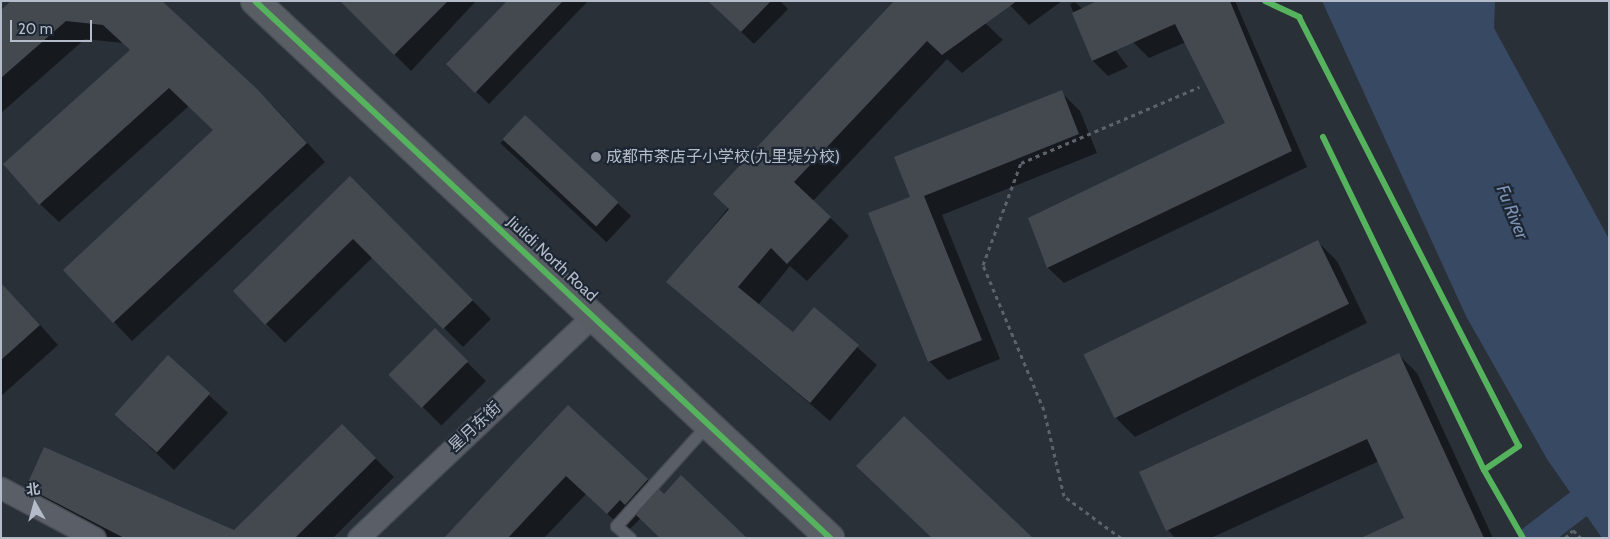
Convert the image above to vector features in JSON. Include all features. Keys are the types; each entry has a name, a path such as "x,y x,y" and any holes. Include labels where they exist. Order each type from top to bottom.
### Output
{"street":[{"name":"Jiulidi North Road","path":"254,1 830,538"},
{"name":"星月东街","path":"358,538 593,316"},
{"path":"1,488 96,538"}],"lane":[{"path":"630,538 616,526 708,424"}],"path":[{"path":"1265,1 1299,17 1519,446 1484,470"},
{"path":"1120,538 1064,496 1044,410 983,265 1021,163 1199,86"},
{"path":"1480,462 1488,478"},
{"path":"1565,538 1574,530 1581,538"}],"water":[{"name":"Fu River","path":"1322,1 1495,1 1494,28 1609,239 1609,538 1602,538 1547,459 1466,316"}],"building":[{"path":"11,1 162,1 257,89 307,143 113,323 63,270 213,130 169,88 39,205 3,164 130,50 103,25 66,21 1,78 1,10"},
{"path":"340,1 448,1 394,55"},
{"path":"507,1 563,1 475,93 446,64"},
{"path":"708,1 771,1 741,32"},
{"path":"894,1 1017,1 942,55 927,41 794,182 831,217 787,264 771,248 738,287 793,332 814,307 859,345 810,403 666,282 729,209 713,194"},
{"path":"1097,1 1230,1 1292,151 1047,268 1028,218 1225,123 1175,24 1092,61 1072,13"},
{"path":"1062,90 1079,134 924,196 982,340 928,362 868,213 910,197 894,157"},
{"path":"525,115 619,202 596,226 502,139"},
{"path":"350,176 473,300 443,329 353,239 265,325 233,291"},
{"path":"1318,240 1349,304 1115,418 1083,354"},
{"path":"1,283 40,325 1,360"},
{"path":"435,328 468,361 422,408 388,375"},
{"path":"1399,353 1484,538 1361,538 1404,518 1367,439 1166,531 1139,472"},
{"path":"168,355 210,393 157,453 114,414"},
{"path":"568,405 648,479 625,505 620,500 607,514 566,476 508,538 444,538"},
{"path":"904,416 1033,538 932,538 856,466"},
{"path":"342,424 376,458 295,538 124,538 26,487 44,447 234,530"},
{"path":"681,475 747,538 660,538 636,515 659,489 664,494"}],"waterway":[{"path":"1533,538 1609,480"}],"cycle path":[{"path":"255,1 830,538"},
{"path":"1265,1 1299,17 1519,446 1484,470"},
{"path":"1323,137 1484,470 1523,538"}],"place":[{"name":"成都市茶店子小学校(九里堤分校)","path":"596,157"}]}
